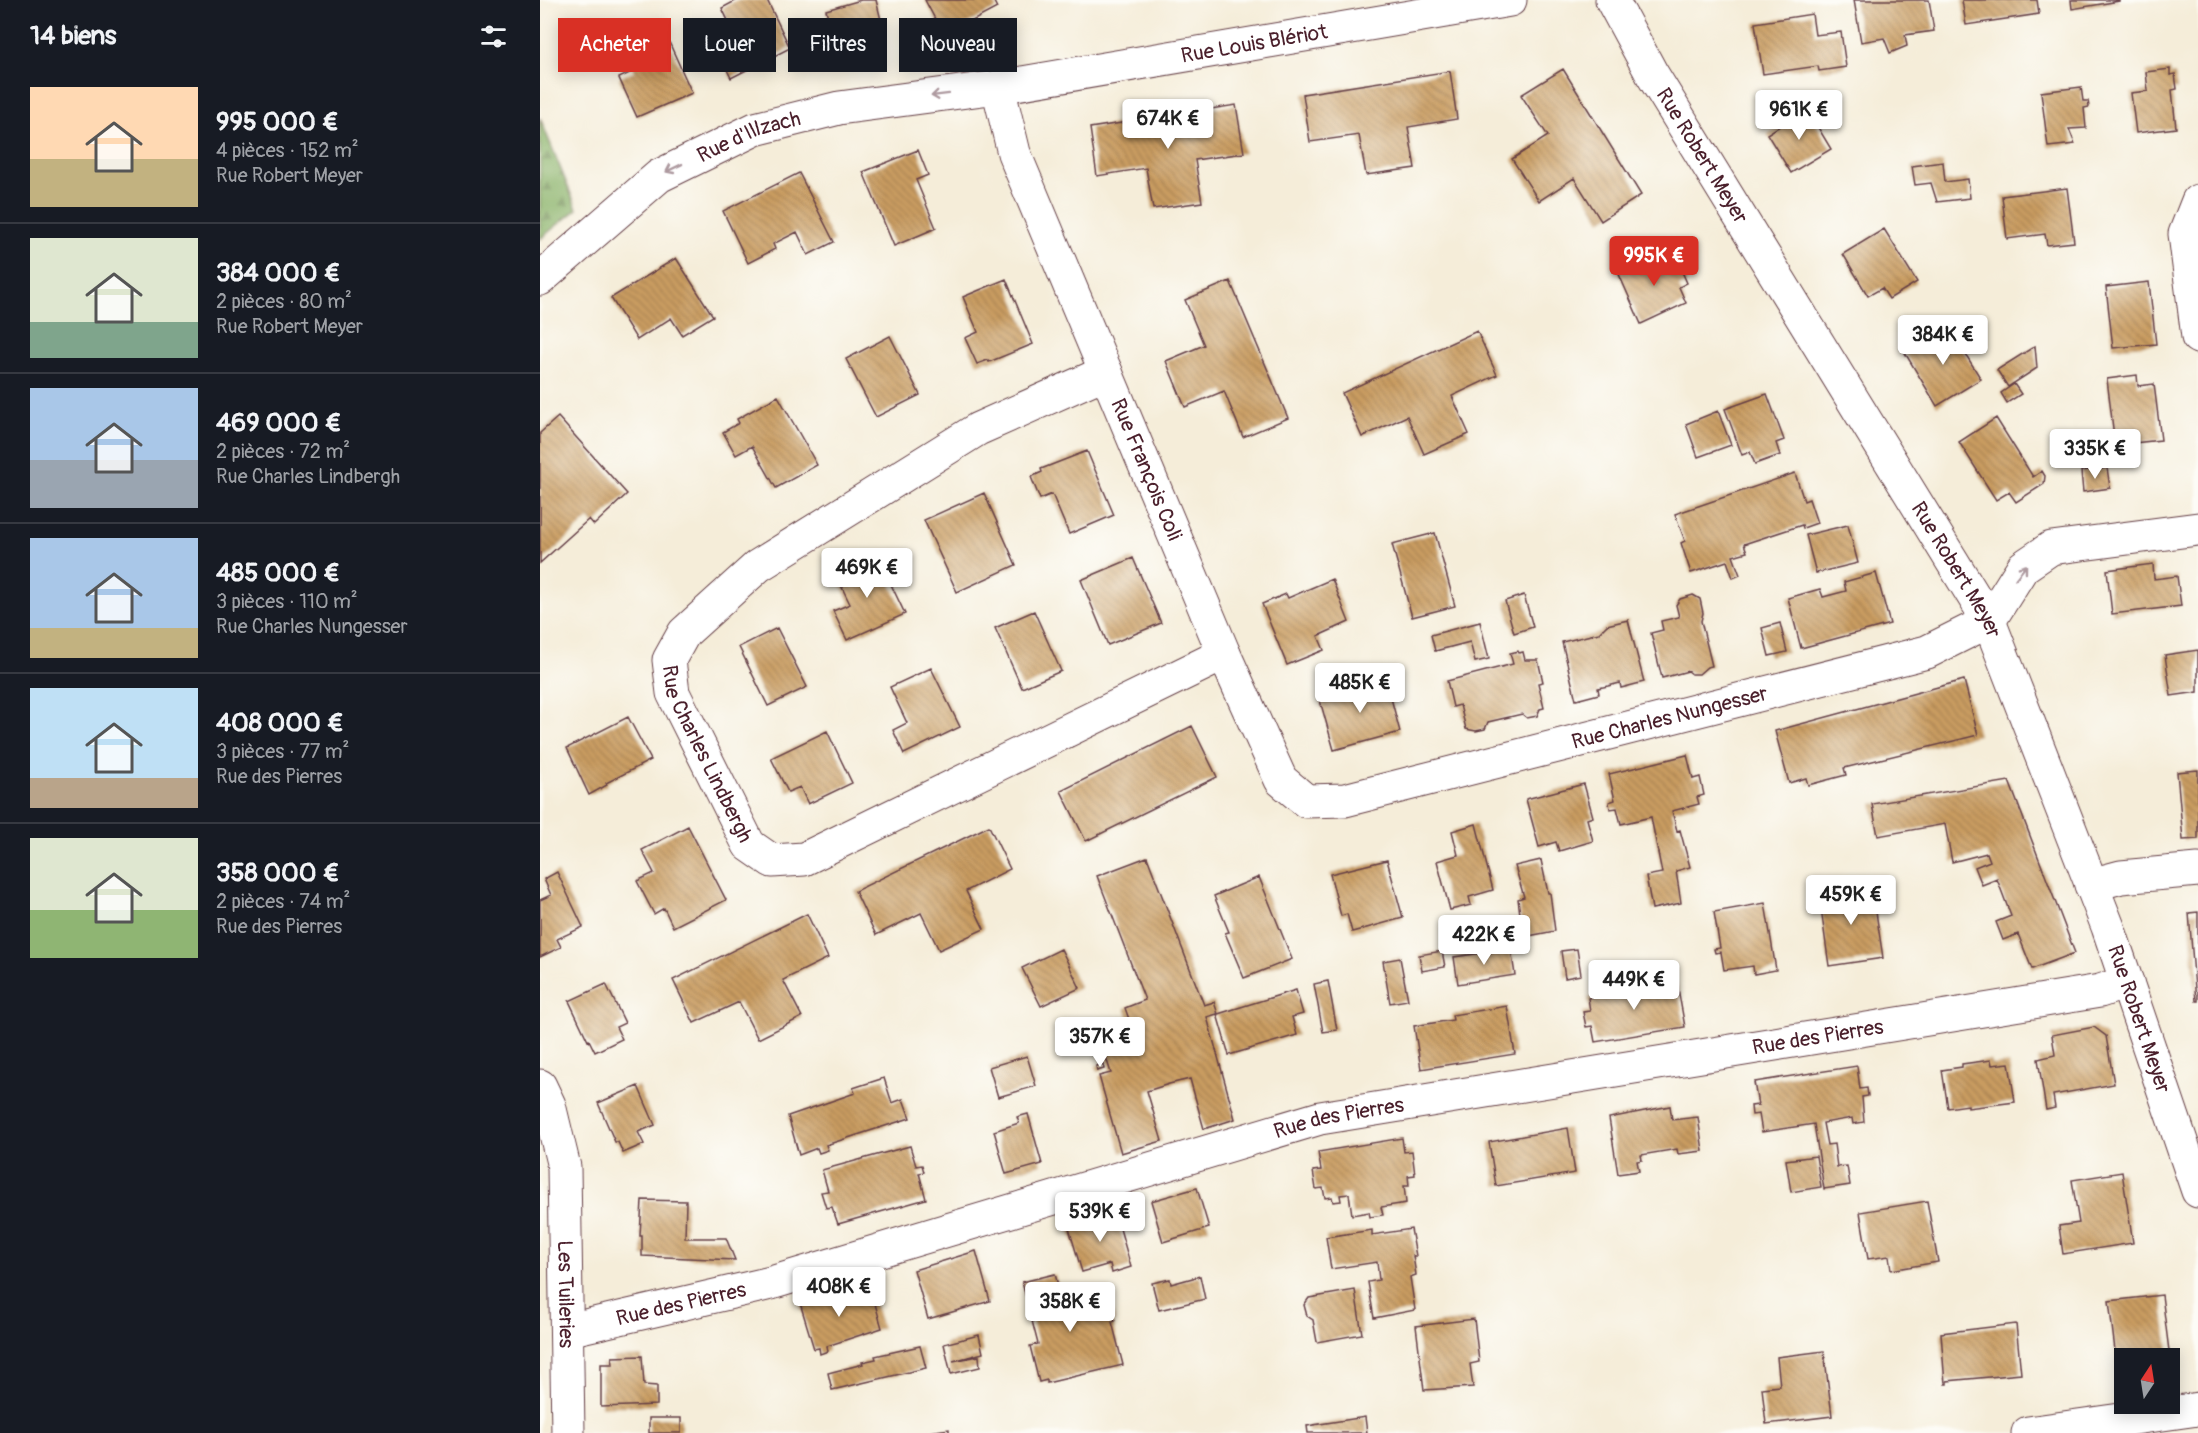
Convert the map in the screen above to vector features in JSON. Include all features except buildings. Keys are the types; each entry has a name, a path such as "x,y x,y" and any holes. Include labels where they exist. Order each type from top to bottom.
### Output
{"street":[{"name":"Rue Louis Blériot","path":"998,87 1510,0"},
{"name":"Rue Robert Meyer","path":"1612,0 1652,74 1989,621 2189,1138 2198,1191"},
{"name":"Rue d'Illzach","path":"540,279 659,176 755,129 839,108 998,87"},
{"name":"Rue François Coli","path":"998,87 1014,153 1224,654 1281,780 1306,801 1345,800"},
{"path":"2198,201 2184,234 2198,337"},
{"name":"Rue Charles Lindbergh","path":"1106,372 978,429 758,566 684,633 669,660 673,693 749,845 772,861 804,860 1224,654"},
{"path":"1989,621 2024,567 2051,548 2198,530"},
{"name":"Rue Charles Nungesser","path":"1345,800 1927,652 1989,621"},
{"path":"2091,885 2121,877 2198,870"},
{"name":"Rue des Pierres","path":"568,1330 771,1282 1320,1118 2100,991 2127,982"},
{"name":"Les Tuileries","path":"540,1086 549,1105 564,1167 568,1433"},
{"path":"2028,1433 2198,1409"}],"green space":[{"path":"540,118 577,209 540,239"}]}
